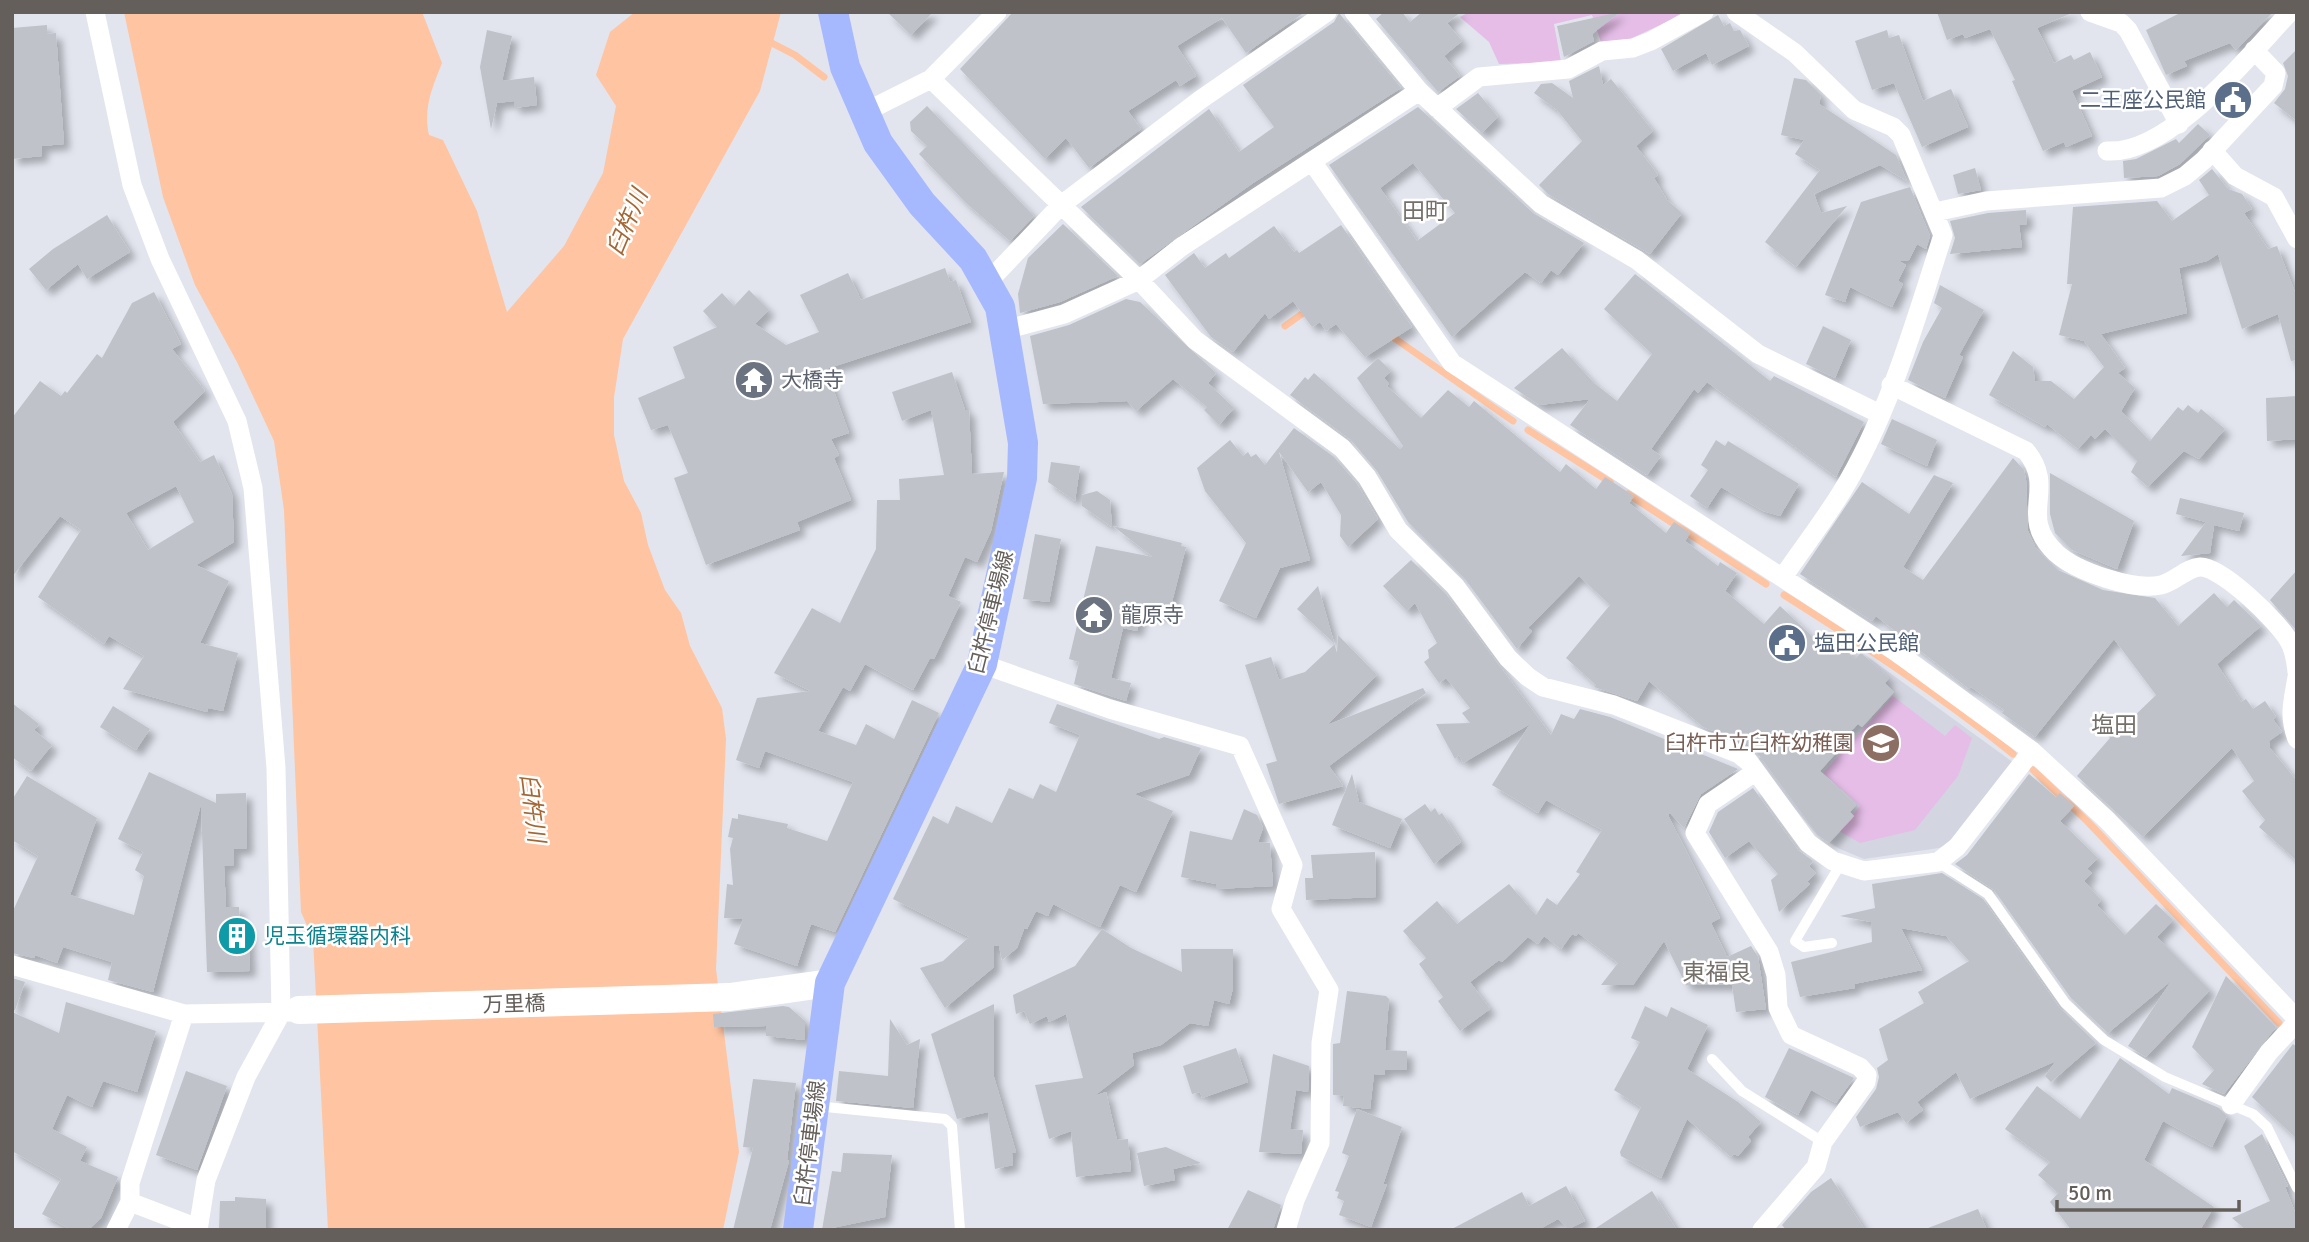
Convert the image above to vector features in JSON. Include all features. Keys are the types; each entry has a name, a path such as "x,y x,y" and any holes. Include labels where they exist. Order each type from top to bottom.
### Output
{"main road":[{"name":"臼杵停車場線","path":"798,1230 830,983 982,664 1022,478 1023,443 1000,307 973,259 922,204 893,167 863,113 845,67 833,12"}],"street":[{"path":"95,12 132,185 160,259 237,421 253,488 276,768 290,1012 246,1077 206,1180 198,1229 130,1202"},
{"path":"863,113 931,79 997,12"},
{"path":"987,283 1061,205 1200,100 1327,12"},
{"path":"1354,12 1419,91 1541,204 1637,260 1758,354 1880,414"},
{"path":"1437,108 1479,78 1568,69 1602,51 1633,48 1651,41 1704,12"},
{"path":"1736,12 1795,53 1854,110 1893,127 1901,135 1943,235 1880,414 1842,492 1783,577"},
{"path":"2090,12 2121,23 2128,30 2179,124"},
{"path":"2107,151 2134,149 2156,140 2179,124 2290,12"},
{"path":"1935,212 1986,201 2161,188 2185,176 2276,80 2276,74 2254,50"},
{"path":"931,79 1139,280 1195,340 1342,448 1367,477 1398,530 1455,586 1508,657 1528,677 1543,687 1565,695 1614,705 1664,722 1739,754 1808,843 1837,863 1864,870 1938,862 1957,847 2032,751"},
{"path":"1004,330 1064,314 1139,280 1181,247 1313,163 1419,91"},
{"path":"2212,150 2235,176 2274,197 2297,239"},
{"path":"1313,163 1452,363 1917,666 2032,751 2107,820 2297,1021 2269,1052 2231,1104"},
{"path":"1891,385 2026,451 2036,464 2041,482 2035,518 2041,535 2058,554 2104,577 2140,586 2163,585 2198,567 2212,569 2228,579 2280,628 2291,643 2297,674 2290,703 2290,720 2297,739"},
{"path":"982,664 1110,709 1240,746 1293,865 1281,909 1329,990 1321,1044 1320,1143 1294,1200 1286,1230"},
{"path":"1755,772 1708,804 1695,832 1769,952 1776,969 1778,1008 1791,1035 1860,1067 1867,1075 1853,1102 1823,1142 1816,1167 1762,1230"},
{"path":"12,965 184,1014 290,1012"},
{"name":"万里橋","path":"290,1012 730,997 830,983"},
{"path":"116,1230 130,1202 130,1183 184,1014"}],"lane":[{"path":"1938,862 1988,894 2065,1003 2104,1040 2165,1077 2253,1114 2267,1127 2297,1188"},
{"path":"1832,943 1804,947 1796,941 1837,863"},
{"path":"1712,1059 1742,1091 1823,1142"},
{"path":"816,1106 945,1119 952,1126 960,1230"}],"shaded area":[{"path":"1469,12 1688,12 1630,39 1601,42 1592,15 1554,24 1561,62 1499,64 1489,42 1460,17"},
{"name":"臼杵市立臼杵幼稚園","path":"1857,649 2014,763 1952,842 1939,848 1864,859 1840,849 1817,835 1756,762"},
{"path":"1893,696 1945,736 1955,725 1972,738 1958,776 1915,830 1860,843 1839,831 1860,806 1823,773"}],"water":[{"name":"臼杵川","path":"124,12 422,12 442,63 428,107 429,135 443,140 477,211 507,312 564,246 603,173 616,106 596,75 610,32 635,12 781,12 760,91 623,339 614,397 614,435 624,481 641,513 648,545 665,590 681,613 690,646 722,708 726,739 716,969 739,1152 723,1230 328,1230 313,939 301,912 284,510 274,441 237,362 195,285 163,197"}],"building":[{"path":"887,12 933,12 911,35"},
{"path":"1013,12 1305,12 1246,53 1222,18 1177,46 1196,76 1180,86 1176,80 1128,111 1141,129 1089,168 1066,138 1045,159 960,69"},
{"path":"1384,12 1402,12 1410,22 1422,12 1461,12 1447,23 1462,41 1444,56 1460,76 1438,92 1376,19"},
{"path":"1620,12 1592,34 1594,41 1564,57 1557,26"},
{"path":"1937,12 2074,12 2037,28 2054,63 2071,55 2074,60 2090,52 2102,77 2072,91 2092,136 2066,147 2064,142 2043,151 2012,81 2015,80 1990,29 1965,38 1963,34 1947,40"},
{"path":"2182,12 2273,12 2236,50 2230,43 2184,61 2187,66 2166,75 2146,30"},
{"path":"1339,13 1401,88 1253,183 1140,264 1081,207 1209,109 1239,152 1274,127 1243,85 1334,22"},
{"path":"1718,15 1724,26 1730,23 1734,31 1740,30 1749,46 1712,65 1706,53 1673,71 1661,49"},
{"path":"47,25 47,34 56,33 64,144 42,146 42,156 12,159 12,28"},
{"path":"487,30 512,36 502,81 534,77 537,105 514,108 514,101 497,103 491,129 480,67"},
{"path":"1887,30 1889,38 1899,35 1923,101 1951,89 1968,127 1922,147 1894,83 1872,90 1855,41"},
{"path":"2297,49 2297,121 2274,103 2285,89 2288,76 2283,63"},
{"path":"1599,66 1603,85 1611,79 1653,131 1636,146 1658,175 1654,178 1667,200 1682,213 1650,254 1548,194 1539,185 1582,141 1557,110 1534,93 1541,84 1552,83 1573,98 1569,81"},
{"path":"1794,78 1806,80 1821,95 1819,104 1896,155 1907,181 1880,165 1814,194 1821,213 1847,206 1796,267 1765,242 1820,170 1795,154 1804,140 1781,135"},
{"path":"1478,93 1498,117 1482,133 1456,109"},
{"path":"927,106 1034,216 1010,241 966,203 919,154 927,146 911,131 910,122"},
{"path":"1418,107 1533,213 1584,243 1558,275 1551,270 1541,283 1525,272 1452,337 1329,165","holes":["1413,163 1455,213 1417,241 1380,188"]},
{"path":"2198,124 2210,135 2180,164 2158,176 2124,178 2123,161 2136,159 2176,139 2179,143"},
{"path":"1975,168 1981,190 1958,194 1953,175"},
{"path":"2212,169 2228,189 2242,194 2252,209 2244,213 2268,249 2277,246 2297,297 2297,360 2291,361 2278,314 2242,329 2218,254 2207,261 2179,268 2187,313 2101,334 2125,368 2118,373 2135,388 2121,411 2150,441 2178,407 2183,411 2188,405 2198,413 2201,409 2225,429 2199,459 2184,451 2148,487 2131,472 2137,461 2105,429 2095,439 2091,435 2078,449 2047,424 2045,427 1989,395 2013,351 2033,367 2035,381 2051,381 2074,399 2104,367 2084,341 2059,335 2072,284 2067,284 2073,207 2157,201 2172,221 2209,195 2199,180"},
{"path":"1910,187 1930,236 1926,249 1917,244 1909,260 1899,261 1906,265 1898,281 1903,284 1892,307 1850,287 1845,302 1825,295 1861,202"},
{"path":"2026,210 2027,224 2019,225 2022,247 1950,254 1955,238 1950,221 1988,213"},
{"path":"107,215 130,252 87,279 78,264 46,290 29,269 53,249"},
{"path":"1063,224 1118,276 1060,302 1020,313 1018,294 1028,258"},
{"path":"1341,225 1412,327 1365,357 1336,324 1326,331 1320,322 1312,327 1293,301 1269,319 1265,313 1233,352 1211,337 1165,275 1194,253 1205,268 1226,253 1229,258 1274,226 1294,252 1297,250 1299,253"},
{"path":"945,268 950,282 956,280 971,322 826,369 849,433 831,439 839,455 834,458 851,500 797,522 800,530 706,565 674,478 688,473 668,425 651,430 638,398 685,378 673,347 717,327 703,311 722,293 734,306 749,290 769,310 755,324 786,345 819,332 800,295 848,273 861,300"},
{"path":"1635,274 1770,381 1774,376 1864,422 1836,477 1707,382 1698,393 1694,389 1651,449 1661,456 1647,475 1570,425 1590,399 1539,405 1514,388 1562,348 1594,383 1617,401 1652,354 1604,309"},
{"path":"1940,285 1984,310 1959,355 1963,357 1945,398 1908,380 1923,342 1942,308 1934,303"},
{"path":"154,292 181,344 172,349 205,391 173,422 200,462 214,455 232,494 234,542 196,565 229,581 200,643 238,653 223,711 208,708 207,712 123,689 144,656 109,636 104,644 38,597 81,530 60,516 12,577 12,418 40,381 61,396 65,391 67,393 97,354 102,358 132,303","holes":["176,486 194,522 148,550 126,513"]},
{"path":"1126,299 1140,302 1216,373 1208,383 1234,408 1219,425 1204,410 1207,407 1173,379 1136,411 1127,401 1043,404 1030,336 1069,325"},
{"path":"1823,326 1851,340 1835,378 1806,364"},
{"path":"1378,358 1391,371 1384,378 1389,384 1387,386 1421,418 1448,390 1469,407 1474,401 1560,472 1566,464 1596,489 1605,477 1634,496 1629,503 1666,533 1674,522 1690,533 1685,541 1718,566 1720,562 1737,573 1725,591 1764,624 1780,606 1828,651 1836,642 1855,659 1861,653 1889,678 1885,683 1894,692 1862,727 1858,724 1833,750 1836,753 1820,771 1856,805 1850,812 1854,816 1829,843 1817,834 1759,755 1747,744 1703,727 1649,681 1637,701 1594,687 1596,685 1566,658 1610,605 1579,576 1528,628 1532,631 1517,649 1465,579 1408,522 1377,471 1351,440 1290,395 1305,377 1308,380 1314,373 1400,449 1403,446 1357,378"},
{"path":"952,372 965,410 969,410 972,474 1004,472 991,531 977,562 965,557 948,596 961,602 934,659 930,658 913,690 865,664 850,691 843,687 818,731 856,745 866,724 894,739 912,700 939,713 835,932 811,924 797,966 734,944 743,919 724,918 727,884 733,885 730,849 733,838 728,837 732,818 738,819 738,814 788,824 787,828 827,841 853,782 765,751 759,768 736,760 757,698 810,691 774,673 812,608 840,623 876,549 877,500 900,500 899,479 944,475 931,410 902,421 892,392"},
{"path":"2297,396 2297,439 2267,441 2266,398"},
{"path":"1892,419 1937,440 1927,466 1881,444"},
{"path":"1294,428 1334,457 1357,484 1378,519 1348,547 1340,536 1341,515 1321,482 1308,492 1279,452 1310,560 1280,568 1256,618 1219,601 1246,543 1205,491 1197,468 1230,440 1243,456 1248,452 1251,457 1256,454 1265,465"},
{"path":"1716,440 1725,446 1728,441 1799,484 1780,516 1763,511 1721,487 1707,508 1690,496 1708,470 1701,465"},
{"path":"2013,458 2024,470 2028,531 2035,547 2058,570 2103,590 2155,598 2178,626 2214,593 2227,607 2234,600 2261,626 2217,664 2241,702 2246,699 2253,709 2265,701 2276,717 2273,719 2282,732 2269,741 2270,748 2297,781 2297,861 2259,827 2265,820 2242,791 2254,781 2232,748 2143,837 2077,776 2110,738 2108,736 2123,721 2126,724 2156,695 2114,639 2035,737 2002,713 2004,710 1971,687 1969,689 1876,616 1872,621 1800,574 1862,482 1909,514 1934,475 1953,483 1903,567 1923,580"},
{"path":"1051,462 1080,466 1075,501 1048,482"},
{"path":"2050,473 2134,521 2117,569 2072,550 2055,533 2050,514"},
{"path":"1097,491 1110,500 1112,527 1082,506 1082,495"},
{"path":"2180,498 2244,513 2239,531 2214,525 2210,553 2181,556 2206,522 2176,514"},
{"name":"龍原寺","path":"1113,526 1182,543 1181,546 1186,547 1169,614 1164,612 1163,616 1142,611 1137,631 1123,628 1111,678 1131,683 1126,701 1074,684 1079,662 1069,659 1096,546 1153,557"},
{"path":"1035,534 1061,539 1049,602 1023,599"},
{"path":"1411,560 1446,594 1551,735 1561,714 1574,719 1580,709 1610,717 1738,769 1701,794 1684,828 1670,813 1668,815 1720,918 1711,923 1727,957 1751,946 1758,957 1766,1009 1736,1012 1732,985 1686,985 1664,941 1633,985 1601,985 1618,963 1578,933 1576,936 1572,934 1561,949 1544,936 1538,944 1528,937 1502,962 1499,960 1470,982 1490,1009 1460,1031 1438,1001 1443,997 1419,964 1426,958 1403,931 1437,901 1457,924 1509,884 1536,915 1547,898 1557,905 1580,874 1576,872 1602,830 1546,800 1538,813 1492,785 1530,724 1463,763 1459,755 1455,759 1436,724 1470,723 1462,713 1470,708 1446,678 1439,683 1424,662 1429,658 1428,650 1437,643 1415,603 1407,611 1383,586"},
{"path":"2297,570 2297,631 2270,600"},
{"path":"1318,586 1334,643 1297,609"},
{"path":"1338,635 1377,675 1327,725 1423,688 1426,693 1329,766 1343,786 1279,804 1266,764 1277,761 1245,665 1271,657 1279,680 1305,672 1335,644 1337,653"},
{"path":"12,703 39,724 34,730 52,745 31,771 12,757"},
{"path":"1057,704 1159,739 1164,737 1201,748 1189,775 1134,794 1173,811 1136,892 1120,885 1100,927 1053,904 1048,916 1036,911 1027,929 1024,929 1017,948 1002,960 999,946 994,946 994,967 945,1008 920,968 943,961 969,937 893,899 933,816 948,824 956,806 992,823 1009,788 1033,799 1040,784 1056,792 1080,735 1049,723"},
{"path":"113,706 150,729 136,750 100,727"},
{"path":"149,772 216,803 216,794 246,793 247,849 234,849 234,865 224,866 226,907 239,907 240,927 248,927 250,971 207,972 201,804 153,992 108,980 112,962 63,947 57,963 35,955 34,958 12,953 12,913 38,856 12,840 12,800 27,776 97,818 70,895 134,915 144,876 135,870 143,852 118,839"},
{"path":"1352,774 1359,802 1402,819 1390,848 1332,825"},
{"path":"2029,774 2056,797 2060,793 2074,806 2060,821 2098,858 2087,869 2092,873 2084,881 2101,900 2097,905 2125,935 2156,904 2173,920 2157,937 2210,990 2146,1057 2128,1046 2172,980 2108,1033 2071,998 1994,890 1955,864 1967,855"},
{"path":"1753,788 1798,850 1813,861 1809,866 1816,873 1807,882 1810,884 1779,912 1771,880 1778,874 1749,841 1725,858 1709,832 1718,812"},
{"path":"1425,804 1431,812 1435,808 1439,815 1442,813 1461,842 1434,864 1404,819"},
{"path":"1244,809 1257,815 1263,828 1258,842 1270,843 1273,886 1216,889 1216,884 1181,877 1190,831 1232,840"},
{"path":"1375,852 1376,897 1306,900 1305,878 1313,878 1311,855"},
{"path":"1942,873 1983,899 2059,1007 2096,1043 2051,1082 2045,1076 2056,1061 1970,1099 1956,1072 1917,1102 1923,1110 1906,1123 1898,1112 1860,1127 1856,1117 1876,1089 1879,1077 1877,1068 1888,1060 1879,1029 1924,1003 1918,992 1969,961 1946,936 1901,928 1922,970 1854,984 1855,988 1800,997 1791,962 1872,942 1871,922 1840,916 1875,908 1872,884"},
{"path":"1102,929 1131,948 1182,972 1181,949 1233,949 1233,988 1229,1004 1214,1000 1208,1026 1190,1023 1161,1045 1132,1053 1134,1065 1094,1096 1106,1092 1117,1140 1128,1139 1131,1171 1076,1177 1071,1131 1049,1139 1035,1085 1083,1078 1066,1014 1049,1022 1047,1016 1030,1024 1024,1011 1016,1014 1013,995 1075,966"},
{"path":"2226,976 2276,1027 2224,1094 2202,1084 2214,1070 2192,1047"},
{"path":"12,978 25,982 15,1010 12,1010"},
{"path":"1347,991 1386,996 1389,999 1385,1050 1407,1051 1407,1070 1385,1070 1385,1075 1374,1074 1370,1109 1343,1106 1344,1096 1333,1095 1333,1044 1340,1043"},
{"path":"66,1002 156,1031 137,1092 103,1081 92,1107 67,1095 52,1129 87,1147 80,1161 118,1177 101,1218 88,1230 72,1230 42,1214 61,1179 12,1151 12,1012 59,1033"},
{"path":"994,1004 994,1077 1016,1152 1012,1153 1013,1165 995,1169 988,1112 957,1119 931,1034"},
{"path":"1645,1006 1667,1017 1671,1007 1708,1025 1687,1069 1738,1102 1761,1122 1748,1137 1751,1141 1738,1156 1734,1154 1731,1157 1687,1119 1661,1178 1621,1156 1620,1152 1641,1107 1614,1090 1640,1042 1631,1038"},
{"path":"789,1007 805,1021 805,1040 766,1036 766,1026 714,1027 713,1014"},
{"path":"890,1019 907,1045 920,1039 913,1108 836,1101 839,1071 888,1076"},
{"path":"2293,1044 2297,1047 2297,1139 2252,1097"},
{"path":"1236,1048 1248,1082 1202,1098 1200,1092 1192,1094 1183,1066"},
{"path":"1789,1048 1854,1078 1836,1103 1811,1090 1798,1115 1765,1097"},
{"path":"1273,1054 1309,1066 1308,1092 1296,1090 1290,1129 1303,1130 1301,1154 1259,1152"},
{"path":"2120,1058 2169,1094 2172,1088 2219,1108 2227,1116 2212,1147 2163,1121 2144,1160 2214,1207 2200,1230 2071,1230 2050,1202 2058,1193 2038,1175 2050,1162 2005,1129 2037,1086 2080,1119"},
{"path":"186,1071 227,1086 197,1170 156,1155"},
{"path":"753,1079 796,1083 789,1161 770,1230 733,1230 753,1148 743,1147"},
{"path":"1357,1109 1402,1127 1383,1185 1387,1184 1371,1227 1339,1215 1344,1201 1337,1198 1339,1192 1335,1191 1349,1156 1342,1153"},
{"path":"2262,1134 2288,1186 2285,1187 2297,1217 2297,1230 2246,1230 2232,1218 2270,1201 2244,1146"},
{"path":"1166,1147 1201,1163 1173,1169 1175,1180 1144,1186 1137,1153"},
{"path":"843,1153 892,1155 885,1217 822,1230 832,1171 841,1172"},
{"path":"1831,1178 1865,1230 1786,1230 1782,1225 1811,1192"},
{"path":"1566,1186 1585,1221 1568,1229 1558,1219 1538,1230 1450,1230 1522,1192 1529,1206"},
{"path":"1248,1190 1281,1205 1273,1230 1227,1230"},
{"path":"1652,1191 1677,1230 1593,1230"},
{"path":"235,1197 266,1199 266,1230 219,1230 220,1201 235,1201"},
{"path":"1978,1209 1987,1230 1928,1230 1928,1228"}],"waterway":[{"path":"766,40 795,55 824,77"},
{"path":"1285,326 1310,308"},
{"path":"1387,333 1513,421"},
{"path":"1528,430 1610,482"},
{"path":"1628,494 1766,584"},
{"path":"1784,595 1901,671 2013,754"},
{"path":"2033,770 2088,822 2279,1023"}],"place":[{"name":"二王座公民館","path":"2233,100"},
{"name":"大橋寺","path":"754,380"},
{"name":"龍原寺","path":"1094,615"},
{"name":"塩田公民館","path":"1787,643"},
{"name":"臼杵市立臼杵幼稚園","path":"1881,743"},
{"name":"児玉循環器内科","path":"237,936"}],"district":[{"name":"田町","path":"1425,211"},
{"name":"塩田","path":"2114,725"},
{"name":"東福良","path":"1717,972"}]}
